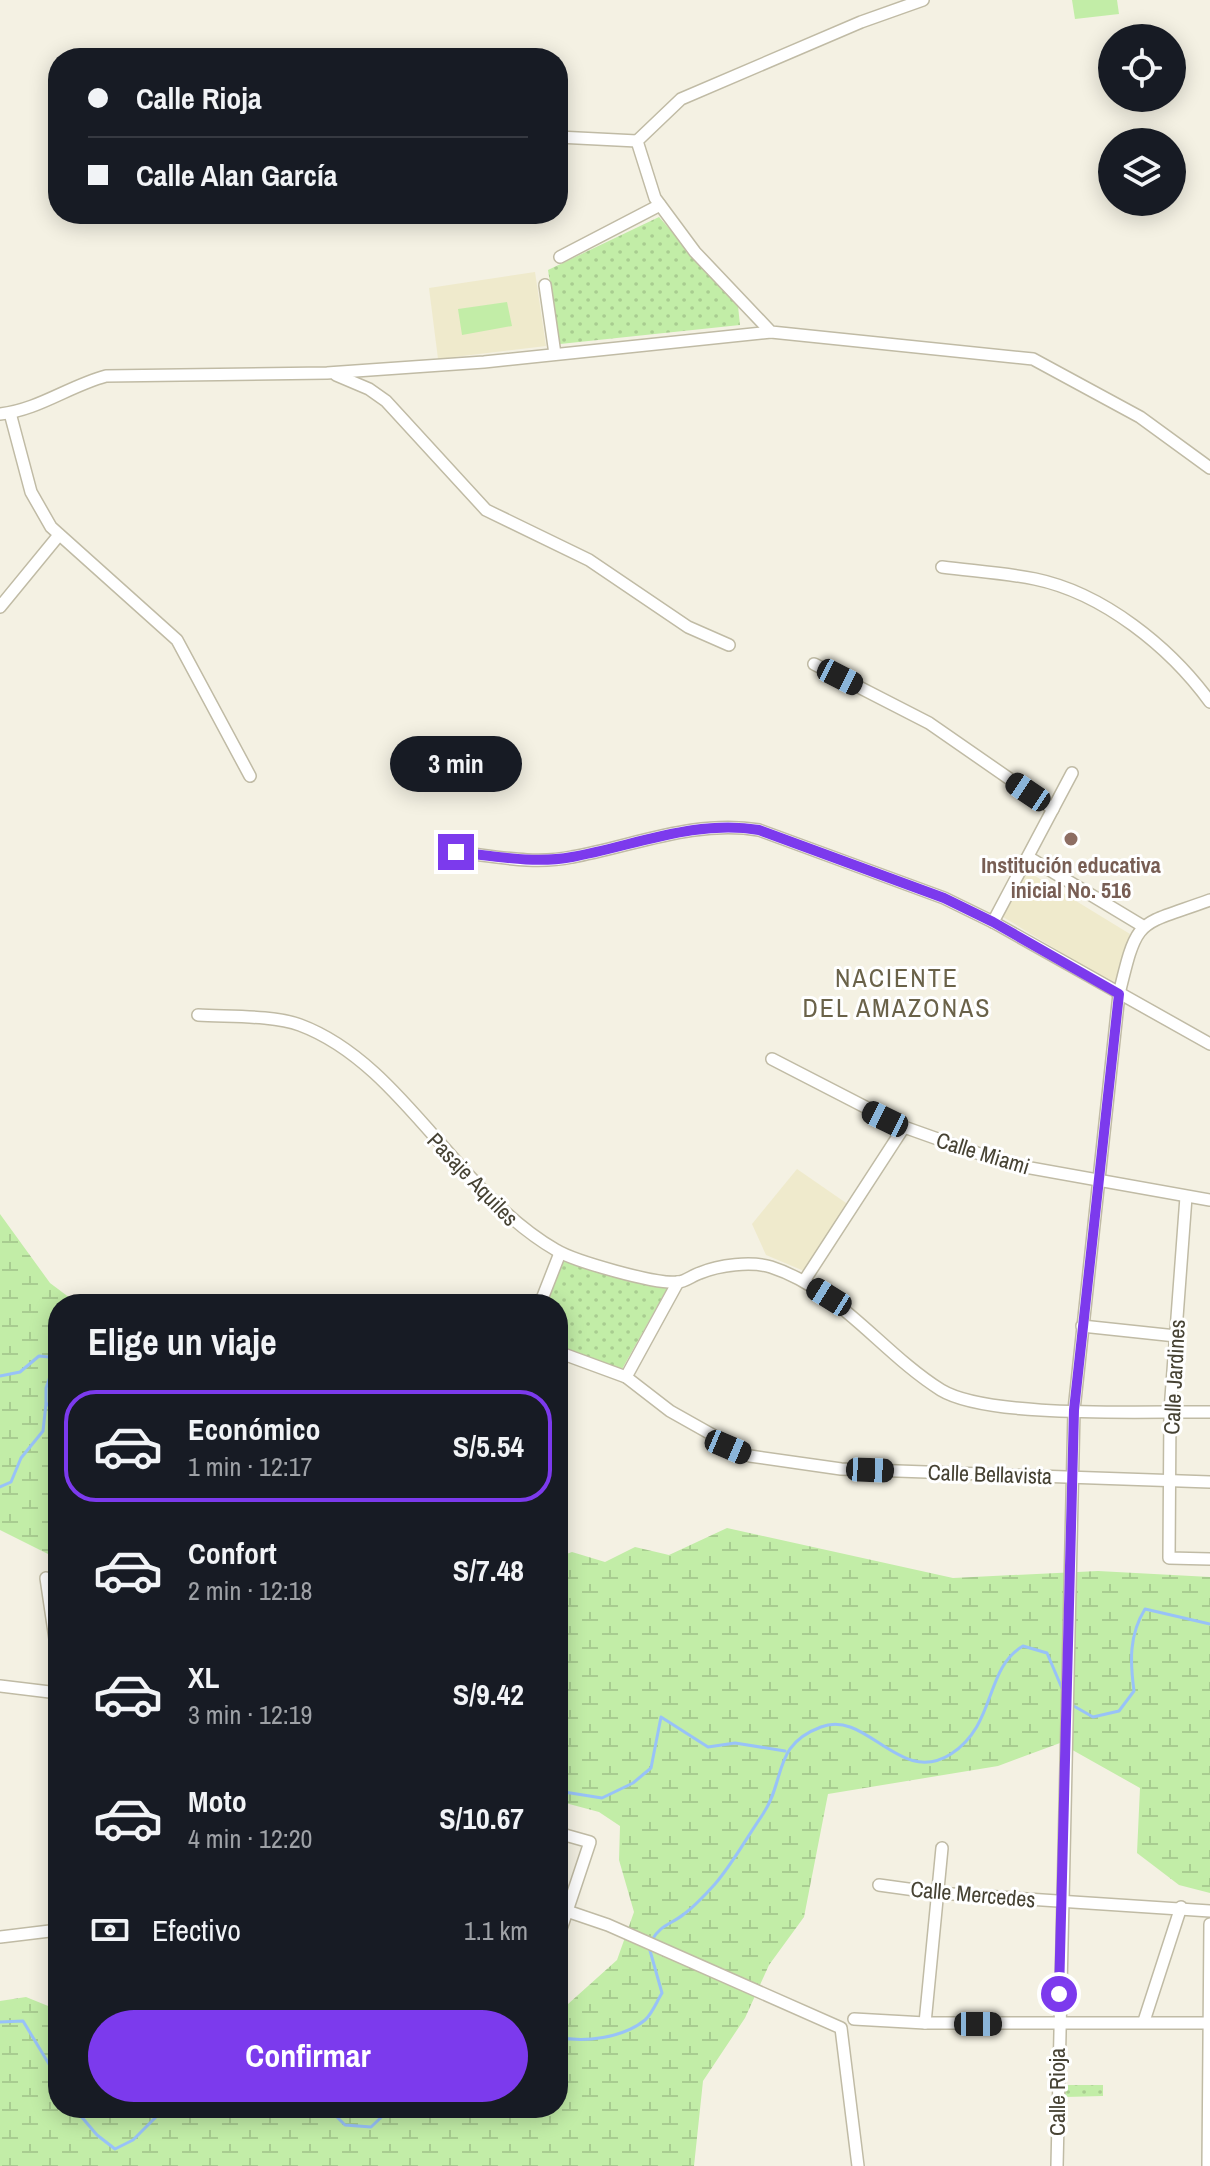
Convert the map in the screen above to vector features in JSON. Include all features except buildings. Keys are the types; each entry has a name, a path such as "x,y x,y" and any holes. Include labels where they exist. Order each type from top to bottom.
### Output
{"street":[{"path":"568,138 637,141 681,99 861,22 923,0"},
{"path":"637,141 644,171 660,205 695,252 771,332"},
{"path":"560,257 660,205"},
{"path":"545,285 555,354"},
{"path":"250,776 177,640 59,535 31,492 5,414 106,376 327,373 771,332 1033,359 1140,417 1210,468"},
{"path":"327,373 359,384 386,401 486,510 589,560 688,627 729,645"},
{"path":"0,607 59,535"},
{"path":"942,567 1037,579 1085,598 1140,632 1183,669 1210,702"},
{"path":"814,664 929,723 1053,809"},
{"path":"993,922 1072,773"},
{"path":"456,852 534,861 570,858 663,836 737,827 771,834 929,893 993,922 1210,1044"},
{"path":"1028,857 1141,925 1210,900"},
{"name":"Calle Rioja","path":"1057,2166 1074,1410 1119,994 1132,940 1141,925"},
{"name":"Pasaje Aquiles","path":"198,1015 296,1024 338,1042 373,1071 483,1194 520,1229 560,1253 615,1270 678,1282 703,1271 751,1265 769,1267 804,1281 829,1297 889,1351 953,1396 994,1406 1210,1412"},
{"name":"Calle Miami","path":"772,1059 904,1127 1008,1164 1210,1200"},
{"path":"804,1281 904,1127"},
{"name":"Calle Jardines","path":"1186,1197 1170,1411 1169,1558 1210,1559"},
{"path":"544,1294 560,1253"},
{"path":"626,1377 678,1282"},
{"path":"1082,1326 1176,1336"},
{"name":"Calle Bellavista","path":"568,1356 626,1377 670,1411 750,1456 841,1469 1210,1482"},
{"path":"46,1578 48,1592"},
{"path":"0,1686 48,1692"},
{"path":"568,1836 590,1842 568,1897"},
{"path":"925,2023 942,1848"},
{"name":"Calle Mercedes","path":"879,1885 937,1893 1210,1911"},
{"path":"1144,2021 1181,1907"},
{"path":"568,1911 608,1925 841,2028 858,2166"},
{"path":"1208,2166 1210,1924"},
{"path":"0,1937 48,1931"},
{"path":"854,2019 925,2023 1208,2023"}],"shaded area":[{"path":"535,272 546,346 438,359 429,288"},
{"path":"1027,871 1130,934 1115,985 1003,917"},
{"path":"797,1169 849,1205 804,1271 766,1255 752,1224"}],"green space":[{"path":"1072,0 1117,0 1119,14 1075,19"},
{"path":"659,217 738,306 740,325 560,344 548,270"},
{"path":"507,302 512,326 462,335 458,309"},
{"path":"0,1214 50,1283 65,1294 48,1294 48,1554 0,1530"},
{"path":"562,1259 668,1287 621,1371 568,1352 568,1294 549,1294"},
{"path":"727,1528 953,1578 1098,1571 1210,1577 1210,1893 1179,1885 1137,1853 1140,1788 1060,1743 998,1766 828,1794 804,1917 769,1965 745,2018 703,2081 694,2166 0,2166 0,2001 26,1997 48,2006 48,2118 568,2118 568,2004 617,1960 634,1912 619,1860 620,1826 599,1812 568,1804 568,1553 605,1562 635,1547 669,1555"},
{"path":"1065,2085 1103,2085 1103,2096 1065,2097"}],"waterway":[{"path":"0,1376 20,1372 39,1356 48,1357"},
{"path":"48,1382 48,1405"},
{"path":"0,1487 11,1482 21,1458 43,1431 46,1404"},
{"path":"1072,1705 1093,1717 1119,1711 1134,1691 1132,1648 1145,1609 1210,1624"},
{"path":"652,1940 662,1928 696,1904 722,1876 770,1801 787,1753 805,1735 821,1727 838,1724 869,1736 899,1755 915,1761 932,1762 951,1754 966,1742 984,1713 1002,1668 1023,1646 1047,1653 1064,1693"},
{"path":"568,1793 602,1798 633,1783 651,1768 661,1717 708,1747 735,1743 785,1751"},
{"path":"568,2038 603,2038 626,2031 645,2020 662,1993 649,1947"},
{"path":"0,2022 23,2021 48,2062"},
{"path":"83,2118 115,2149 133,2140 155,2118"},
{"path":"338,2118 345,2125 371,2127 380,2118"}],"place":[{"name":"Institución educativa inicial No. 516","path":"1071,839"}],"district":[{"name":"NACIENTE DEL AMAZONAS","path":"897,993"}],"route":[{"path":"456,852 534,861 570,858 705,829 737,827 759,830 944,898 993,922 1119,994 1074,1410 1059,1994"}]}
